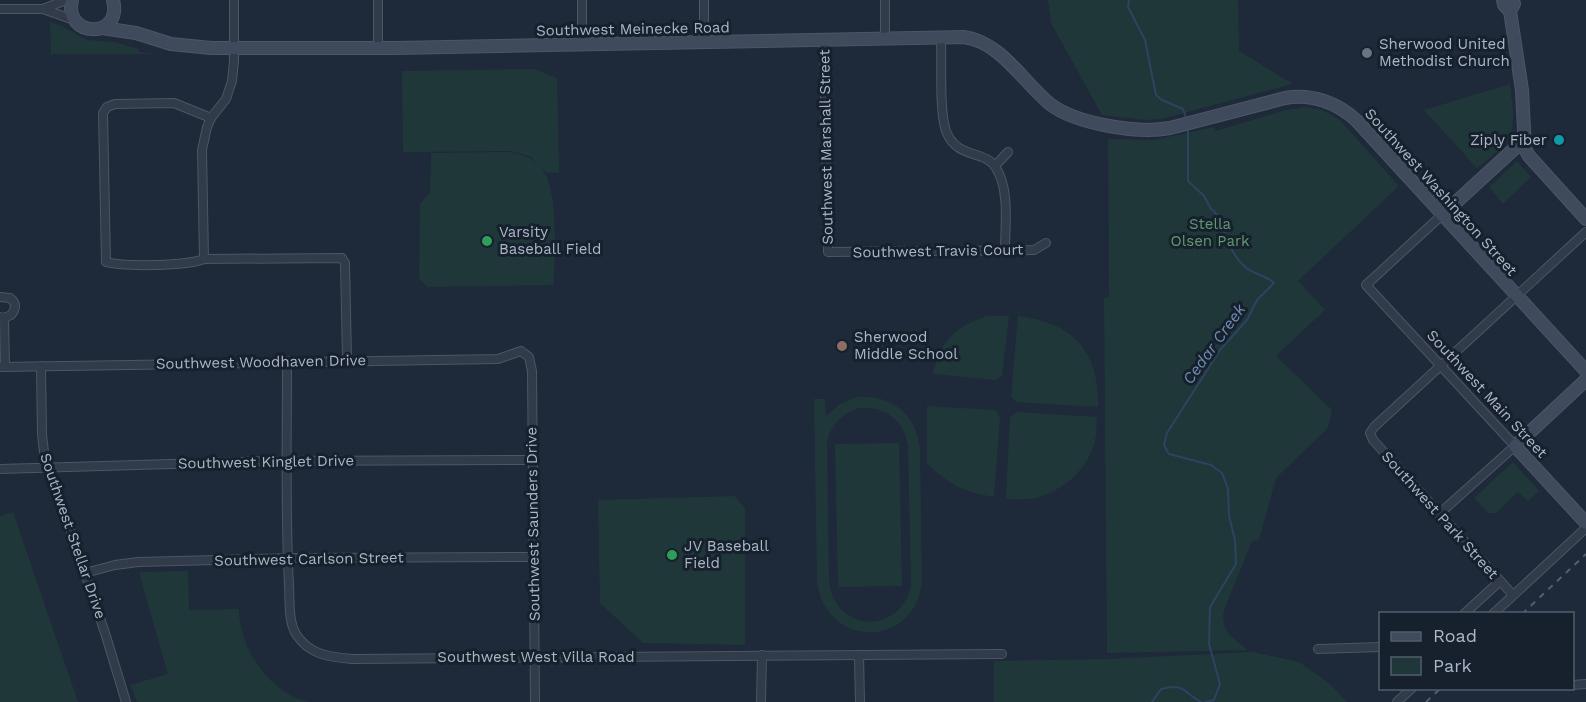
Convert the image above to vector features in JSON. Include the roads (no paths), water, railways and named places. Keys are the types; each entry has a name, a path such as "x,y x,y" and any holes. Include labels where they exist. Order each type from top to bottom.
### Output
{"main road":[{"path":"72,0 70,9 75,20"},
{"path":"102,28 112,19 114,3"},
{"path":"114,3 123,19 132,26 136,33"},
{"path":"1508,4 1522,90 1524,143 1528,156 1586,219"},
{"name":"Southwest Meinecke Road","path":"75,20 87,29 102,28 136,33 186,46 234,48 378,48 964,38 985,44 997,53 1055,107 1072,116 1103,124"},
{"name":"Southwest Washington Street","path":"1103,124 1151,130 1170,128 1291,97 1315,98 1343,109 1358,121 1586,371"},
{"path":"1442,215 1514,149 1524,143"},
{"path":"1515,446 1586,380"},
{"name":"Southwest Main Street","path":"1515,446 1586,523"}],"street":[{"path":"43,9 66,0"},
{"path":"204,259 202,150 211,118 226,99 230,89 234,69 234,0"},
{"path":"378,0 378,48"},
{"path":"582,0 582,45"},
{"path":"704,0 704,43"},
{"path":"885,0 885,40"},
{"path":"0,9 43,9 75,20"},
{"path":"941,39 943,115 946,130 953,144 964,152 983,158 995,166 1003,186 1005,250"},
{"name":"Southwest Marshall Street","path":"824,41 828,252"},
{"path":"211,118 169,102 115,104 107,107 103,113 104,257 106,262 120,265 190,264 204,259 338,258 345,260 347,360"},
{"path":"995,166 1008,152"},
{"name":"Southwest Main Street","path":"1442,215 1366,285 1515,446"},
{"path":"1441,366 1586,232"},
{"name":"Southwest Travis Court","path":"828,252 1034,250 1046,243"},
{"path":"0,297 10,298 15,304 14,312 2,317 2,367"},
{"name":"Southwest Woodhaven Drive","path":"2,367 498,359 520,351"},
{"name":"Southwest Saunders Drive","path":"520,351 529,357 532,371 535,702"},
{"name":"Southwest West Villa Road","path":"287,362 288,559 291,618 295,632 313,651 331,657 352,658 1002,654"},
{"name":"Southwest Stellar Drive","path":"41,366 44,452 126,702"},
{"name":"Southwest Park Street","path":"1441,366 1374,427 1370,433 1372,440 1513,595"},
{"path":"1438,514 1515,446"},
{"name":"Southwest Kinglet Drive","path":"0,469 287,461 532,460"},
{"path":"1495,612 1586,528"},
{"name":"Southwest Carlson Street","path":"85,573 138,562 534,557"},
{"path":"1466,612 1500,581"},
{"path":"1318,650 1379,647"},
{"path":"761,702 762,655"},
{"path":"859,655 860,702"},
{"path":"1397,702 1410,690"}],"waterway":[{"name":"Cedar Creek","path":"1129,0 1128,7 1145,40 1156,95 1183,109 1186,118"},
{"name":"Cedar Creek","path":"1188,127 1188,181 1204,196 1215,212 1231,248 1240,261 1248,269 1274,283 1257,300 1247,320 1220,350 1167,433 1164,445 1169,454 1211,465 1222,473 1228,489 1229,516 1235,540 1236,564 1210,607 1209,644 1220,684 1214,700 1206,702"},
{"name":"Cedar Creek","path":"1152,702 1161,689 1169,687 1180,688 1201,702"}],"railway":[{"path":"1524,612 1586,554"},
{"path":"1426,702 1439,690"}],"place":[{"name":"Sherwood United Methodist Church","path":"1367,53"},
{"name":"Ziply Fiber","path":"1559,140"},
{"name":"Varsity Baseball Field","path":"487,241"},
{"name":"Sherwood Middle School","path":"842,346"},
{"name":"JV Baseball Field","path":"672,555"}],"park label":[{"name":"Stella Olsen Park","path":"1210,232"}]}
